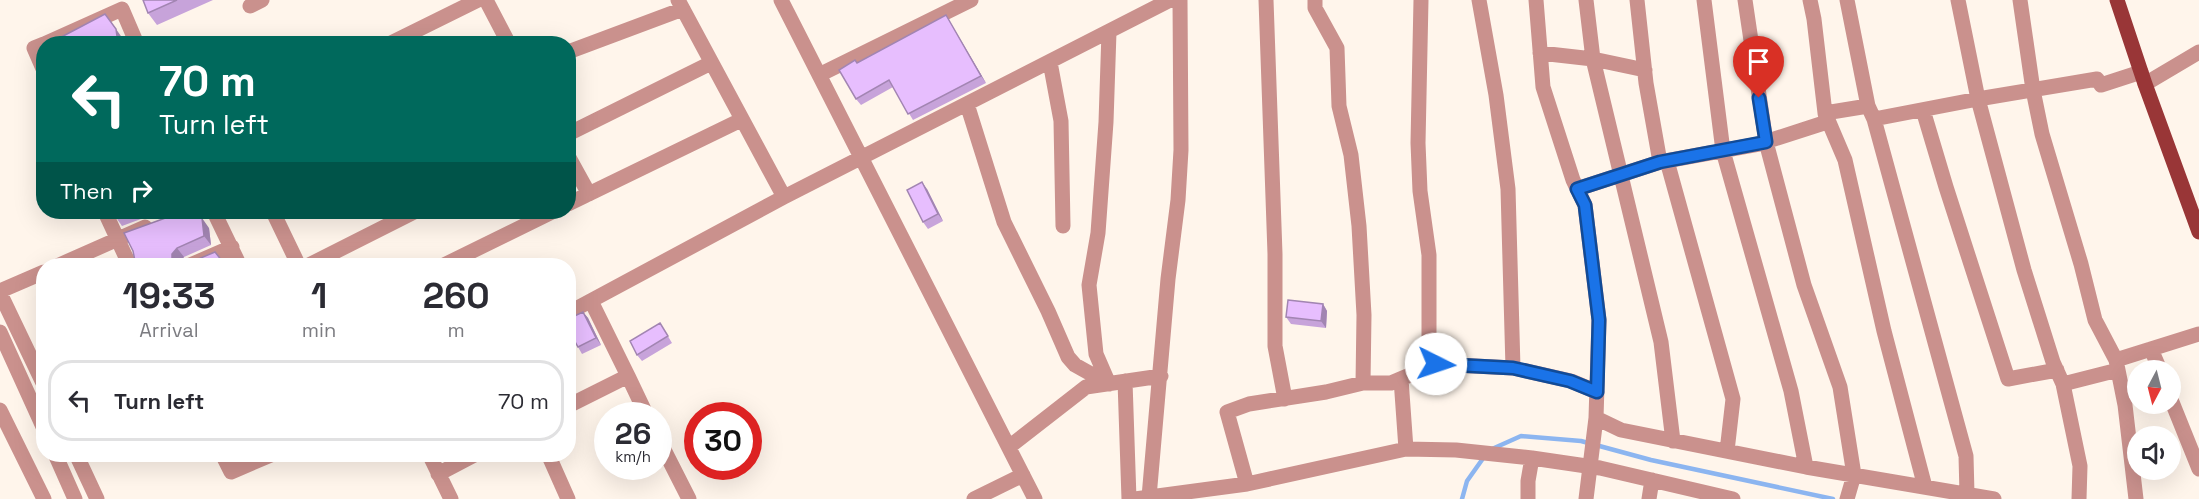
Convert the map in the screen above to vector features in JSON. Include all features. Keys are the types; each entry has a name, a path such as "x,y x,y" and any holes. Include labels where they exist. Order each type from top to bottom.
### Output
{"main road":[{"path":"2117,0 2198,227"}],"street":[{"path":"406,36 478,0"},
{"path":"486,0 505,36"},
{"path":"780,0 1035,499"},
{"path":"819,75 971,0"},
{"path":"576,309 784,197 1170,0"},
{"path":"1180,0 1181,150 1178,200 1168,279 1161,376 1142,498 1246,484 1406,449 1456,450 1532,458 1652,480 1693,494 1733,499"},
{"path":"1266,0 1275,254 1275,346 1285,399"},
{"path":"1315,0 1316,8 1337,48 1339,106 1352,155 1364,315 1363,383"},
{"path":"1421,0 1418,143 1420,191 1429,255 1429,337 1436,364"},
{"path":"1479,0 1496,95 1508,189 1513,368"},
{"path":"1536,0 1543,87 1577,189 1585,205 1599,320 1596,418 1586,499"},
{"path":"1586,0 1593,59 1661,342 1673,441"},
{"path":"1637,0 1645,70 1664,161 1733,399 1727,451"},
{"path":"1704,0 1723,151 1791,391 1806,467"},
{"path":"1745,0 1766,142 1804,285 1840,387 1854,475 1847,499"},
{"path":"1577,189 1664,161 1766,142 1827,122 1814,19 1809,0"},
{"path":"1847,0 1871,113 1966,456 1967,494"},
{"path":"1958,0 1978,99 2024,270 2060,377 2080,466 2079,499"},
{"path":"2020,0 2042,134 2081,264 2095,320 2117,365 2125,405 2136,499"},
{"path":"576,49 680,4 784,197"},
{"path":"62,36 122,9 134,36"},
{"path":"1109,32 1106,123 1098,233 1089,285 1096,354 1109,384"},
{"path":"1825,113 1923,110 2097,79 2102,85 2143,78 2199,52"},
{"path":"1540,53 1593,59 1645,70"},
{"path":"1050,62 1061,121 1063,226"},
{"path":"576,130 711,63"},
{"path":"968,104 1004,222 1068,357 1075,364 1109,384"},
{"path":"1923,110 2008,379 2060,377 2117,365 2151,349 2199,334"},
{"path":"1825,113 1845,160 1884,331 1925,488"},
{"path":"576,200 741,120"},
{"path":"576,170 589,194"},
{"path":"108,219 126,258"},
{"path":"218,219 237,258"},
{"path":"276,219 295,258"},
{"path":"323,258 400,219"},
{"path":"458,258 538,219"},
{"path":"74,258 156,223"},
{"path":"207,258 232,247"},
{"path":"36,276 0,292 36,369"},
{"path":"591,301 640,402"},
{"path":"0,332 36,411"},
{"path":"2151,349 2156,360"},
{"path":"1246,484 1227,412 1249,404 1363,383 1391,383 1436,364 1513,368 1570,381 1597,392"},
{"path":"576,402 628,376"},
{"path":"1009,447 1086,387 1161,376"},
{"path":"1401,379 1406,449"},
{"path":"1125,381 1129,499"},
{"path":"0,410 44,499"},
{"path":"2177,414 2199,470"},
{"path":"1596,418 1621,430 1673,441 1806,467 1994,499"},
{"path":"1528,499 1532,458"},
{"path":"59,462 75,499"},
{"path":"80,462 97,499"},
{"path":"226,462 231,472 254,462"},
{"path":"433,462 450,499"},
{"path":"438,474 461,462"},
{"path":"552,462 568,499"},
{"path":"672,466 689,499"},
{"path":"974,499 1023,475"},
{"path":"1649,499 1652,480"}],"building":[{"path":"143,0 177,0 148,13"},
{"path":"105,14 116,29 117,36 63,36"},
{"path":"946,15 981,76 908,114 889,80 856,99 839,70 855,60 857,63"},
{"path":"922,182 938,214 923,222 907,190"},
{"path":"163,219 202,219 204,236 177,248 172,258 134,258 124,233"},
{"path":"215,252 220,258 201,258"},
{"path":"1288,300 1323,304 1321,321 1286,317"},
{"path":"583,312 596,338 578,347 576,343 576,315"},
{"path":"660,323 668,336 637,355 630,341"}],"waterway":[{"path":"1492,449 1521,436 1581,441 1651,460 1833,499"},
{"path":"1462,499 1467,481 1484,457"}],"route":[{"path":"1436,364 1513,368 1570,381 1597,392 1599,320 1585,205 1577,189 1660,162 1766,142 1759,98"}]}
